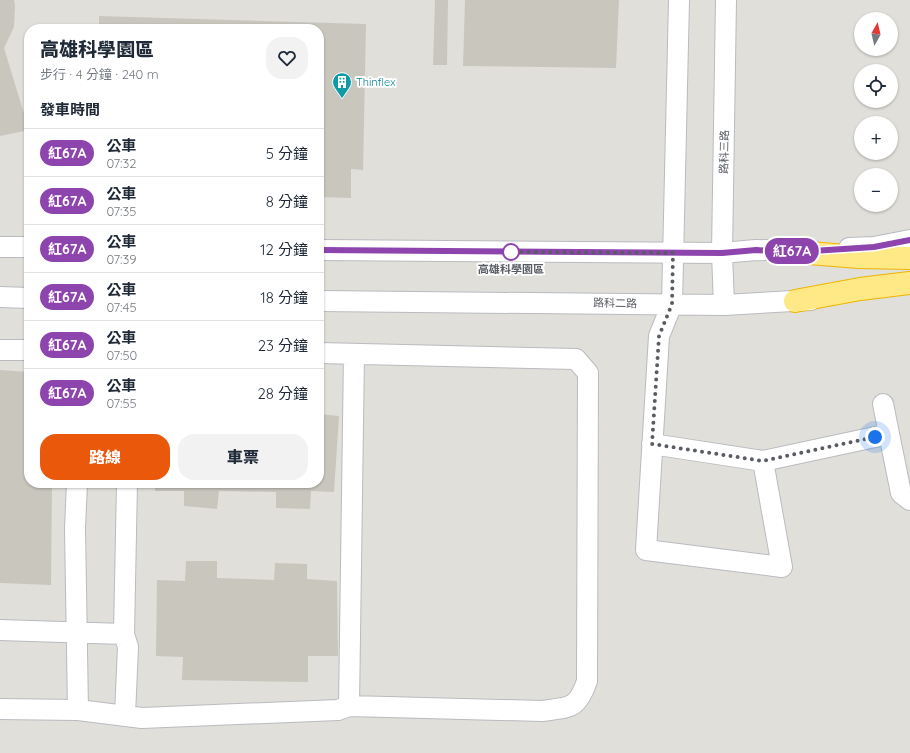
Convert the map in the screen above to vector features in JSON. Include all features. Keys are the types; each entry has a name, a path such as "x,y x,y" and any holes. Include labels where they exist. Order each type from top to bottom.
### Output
{"highway":[{"path":"797,252 859,257 910,258"},
{"path":"795,301 860,289 910,283"}],"street":[{"path":"679,0 672,304 659,336 646,550 782,567 763,461"},
{"name":"路科三路","path":"724,305 722,253 726,0"},
{"path":"324,250 722,253 756,250 797,252 874,247 910,240"},
{"path":"0,247 24,247"},
{"name":"路科二路","path":"324,300 724,305 910,294"},
{"path":"0,297 24,298"},
{"path":"0,350 24,350"},
{"path":"0,709 78,710 142,718 338,710 349,706 542,711 576,704 583,694 587,681 588,373 576,359 324,353"},
{"path":"349,706 354,354"},
{"path":"883,404 901,493 910,500"},
{"path":"652,444 763,461 889,434"},
{"path":"78,488 75,528 78,710"},
{"path":"125,715 128,647 124,634 127,488"},
{"path":"0,630 124,634"}],"shaded area":[{"path":"0,0 910,0 910,753 0,753"}],"building":[{"path":"0,0 14,0 14,27 4,48 24,114 24,131 0,136"},
{"path":"435,0 448,0 447,65 433,65"},
{"path":"465,0 619,0 616,68 463,66"},
{"name":"Thinflex","path":"99,16 366,24 363,170 351,169 351,198 324,197 324,24 99,24"},
{"path":"0,370 24,372 24,488 52,488 51,585 0,583"},
{"path":"324,414 339,416 334,492 311,491 310,509 276,508 276,492 219,491 217,509 184,506 184,491 155,491 155,488 324,488"},
{"path":"186,561 217,561 217,578 274,580 275,563 307,564 307,579 337,581 338,656 308,656 308,682 182,680 183,657 156,656 157,580 185,581"}],"bus line":[{"name":"紅67A","path":"324,250 722,253 756,250 797,252 874,247 910,240"}],"place":[{"name":"Thinflex","path":"342,99"},
{"name":"高雄科學園區","path":"511,252"}],"route":[{"path":"511,252 509,252 673,253 672,304 659,336 657,352 652,444 763,461 875,437"}]}
